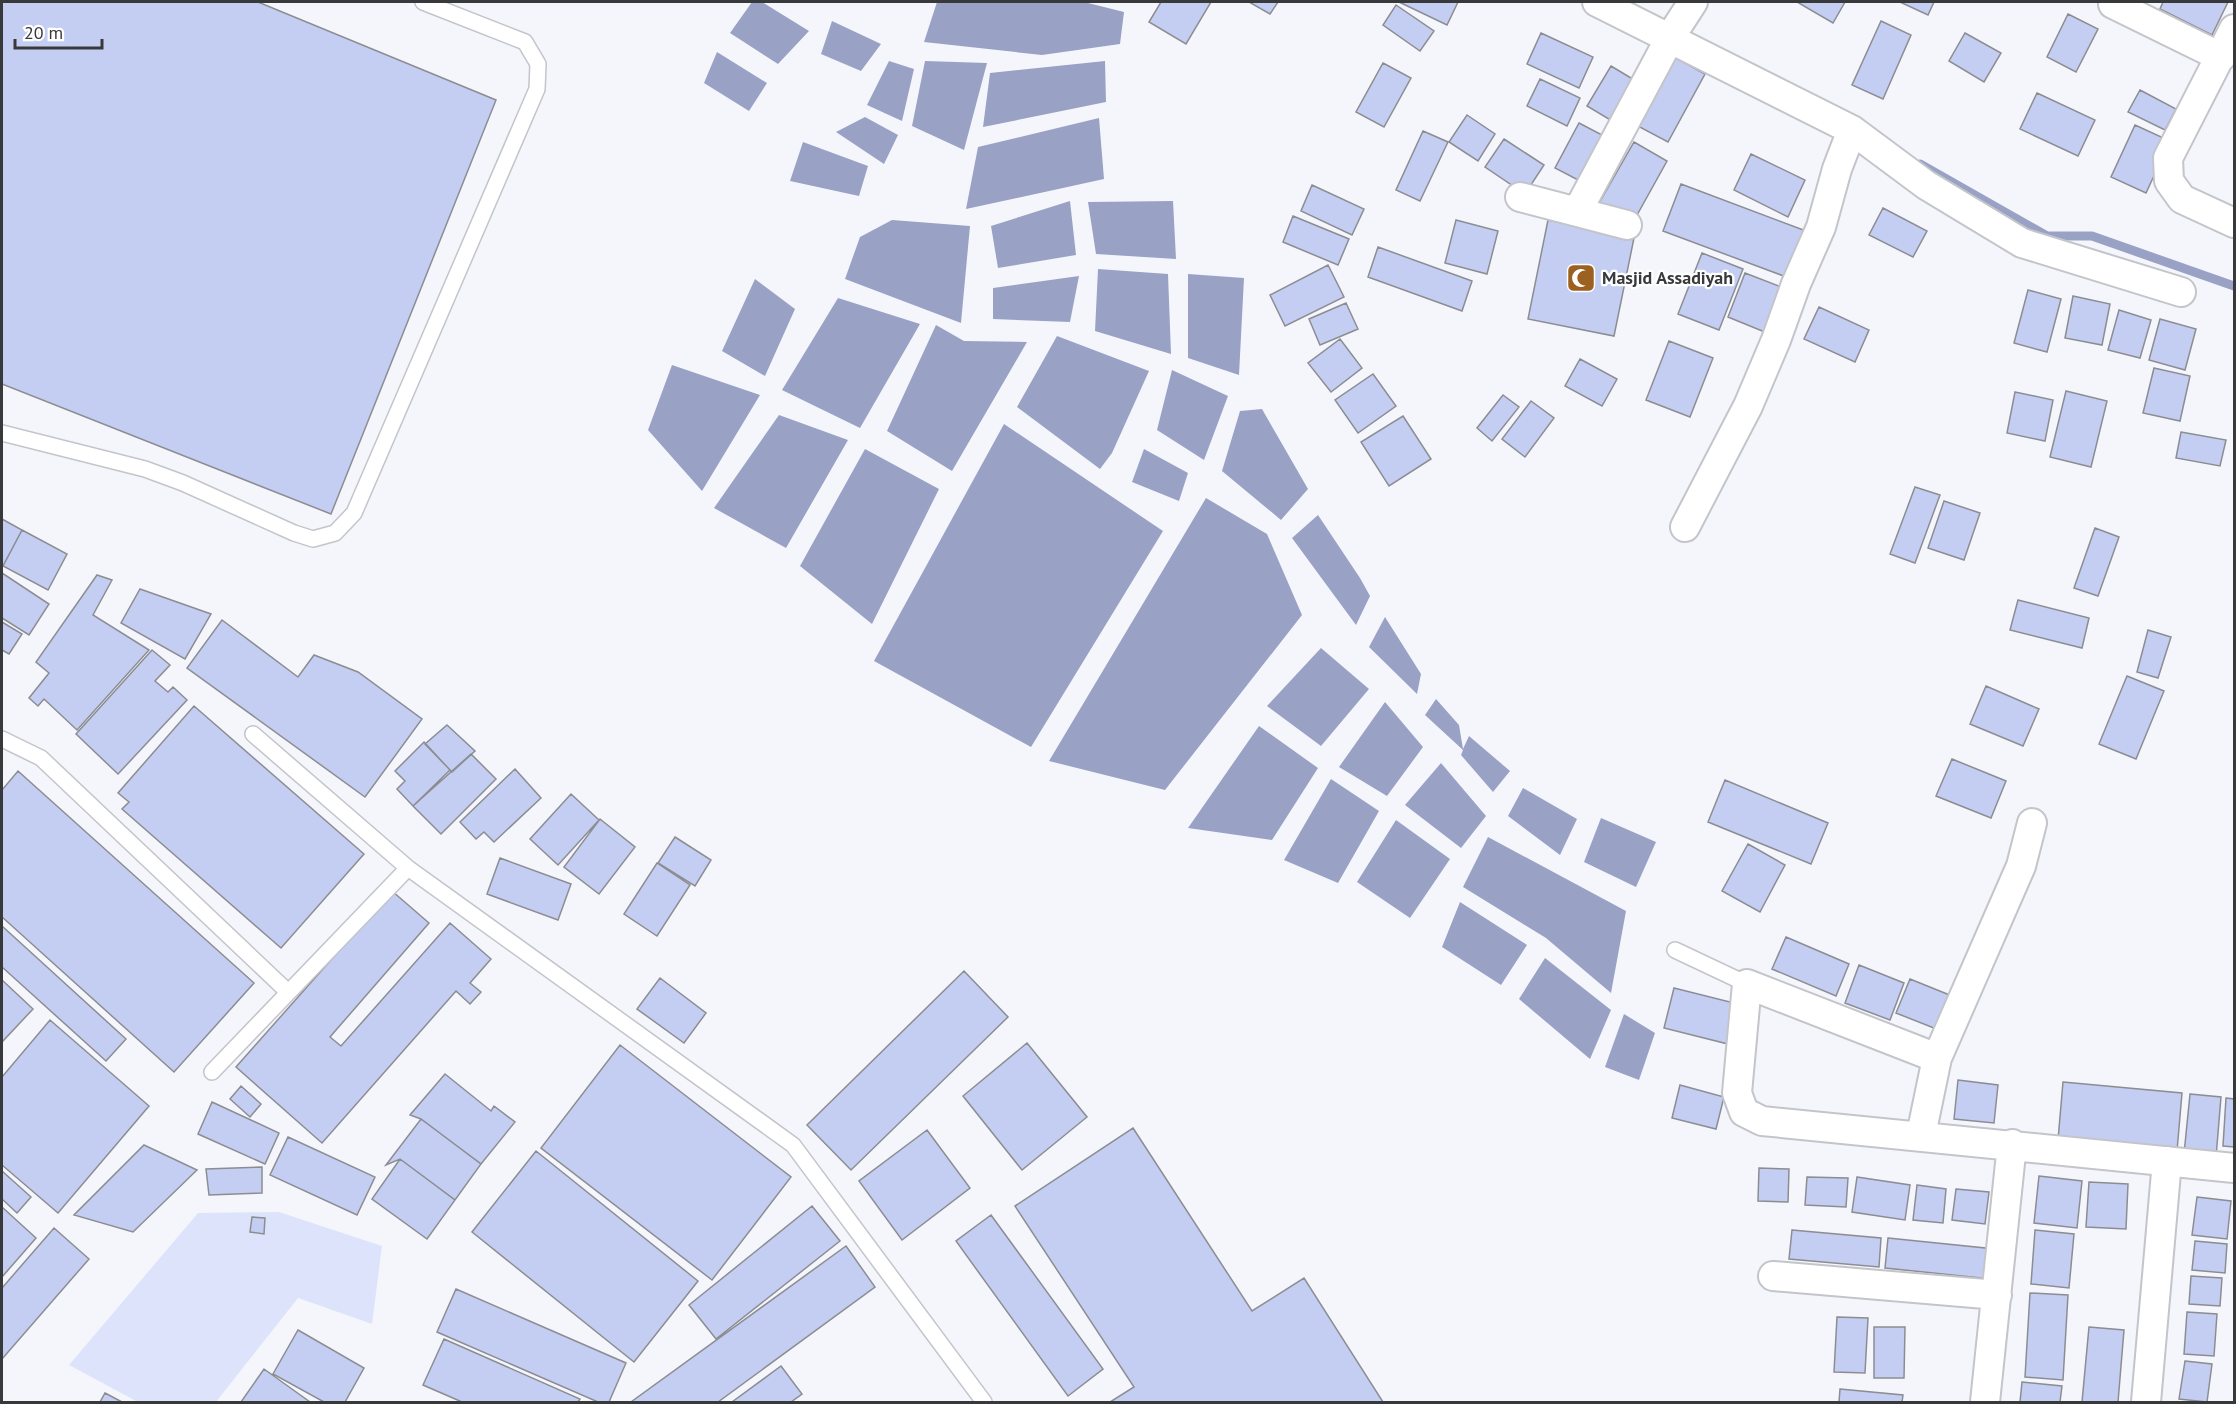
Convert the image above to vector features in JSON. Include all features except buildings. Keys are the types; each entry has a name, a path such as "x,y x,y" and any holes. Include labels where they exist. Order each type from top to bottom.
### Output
{"street":[{"path":"1597,2 1681,20 1852,130 1926,185 2022,243 2181,292"},
{"path":"2113,4 2221,57"},
{"path":"1577,212 1681,20"},
{"path":"2235,29 2168,158 2169,181 2182,199 2235,223"},
{"path":"1685,527 1748,406 1776,340 1796,284 1821,227 1837,169 1852,130"},
{"path":"1520,197 1627,225"},
{"path":"1921,1135 1937,1058 2021,866 2032,823"},
{"path":"1937,1058 1747,984 1737,1093 1744,1112 1762,1121 2012,1144 2235,1168"},
{"path":"1985,1402 2012,1144"},
{"path":"2146,1402 2166,1161"},
{"path":"1773,1276 1997,1295"}],"lane":[{"path":"2,433 145,469 313,539 335,533 354,513 537,89 538,64 525,42 423,2"},
{"path":"253,734 408,868 793,1145 984,1402"},
{"path":"2,739 41,758 288,993"},
{"path":"212,1072 408,868"},
{"path":"1675,950 1747,984"}],"shaded area":[{"path":"752,2 762,2 809,31 778,64 730,33"},
{"path":"937,2 1084,2 1124,12 1120,44 1042,55 924,42"},
{"path":"832,21 881,44 861,71 821,54"},
{"path":"717,52 767,83 749,111 704,83"},
{"path":"889,61 914,69 902,121 867,105"},
{"path":"925,61 987,63 964,150 912,126"},
{"path":"1105,61 1106,102 983,127 990,73"},
{"path":"865,117 898,135 884,164 836,132"},
{"path":"1099,118 1104,179 966,209 978,147"},
{"path":"803,142 868,166 859,196 790,181"},
{"path":"1070,201 1076,255 998,268 991,226"},
{"path":"1173,201 1176,259 1096,254 1088,202"},
{"path":"892,220 970,226 961,323 845,279 860,237"},
{"path":"1098,269 1168,274 1171,354 1095,331"},
{"path":"1188,274 1244,278 1239,375 1188,358"},
{"path":"1079,276 1070,322 993,319 993,288"},
{"path":"755,279 795,309 765,376 722,351"},
{"path":"838,298 920,324 860,428 782,390"},
{"path":"936,325 964,341 1027,342 952,471 887,431"},
{"path":"1057,336 1149,371 1112,453 1100,469 1017,407"},
{"path":"672,365 760,395 702,491 648,430"},
{"path":"1172,370 1228,396 1204,460 1157,430"},
{"path":"1262,409 1308,489 1281,520 1222,471 1240,411"},
{"path":"779,415 848,440 786,548 714,508"},
{"path":"1004,424 1163,531 1031,747 874,661"},
{"path":"865,449 939,489 872,624 800,566"},
{"path":"1144,449 1188,473 1179,501 1132,482"},
{"path":"1206,498 1267,534 1302,615 1165,790 1049,761"},
{"path":"1318,515 1370,596 1356,625 1292,538"},
{"path":"1385,617 1421,674 1417,694 1369,647"},
{"path":"1321,648 1369,689 1321,746 1267,706"},
{"path":"1436,699 1459,725 1463,749 1469,736 1510,771 1493,792 1461,755 1463,750 1425,715"},
{"path":"1385,702 1423,747 1387,796 1339,767"},
{"path":"1259,726 1318,768 1272,840 1188,828"},
{"path":"1441,763 1486,816 1461,848 1405,805"},
{"path":"1331,779 1379,811 1338,883 1284,860"},
{"path":"1523,788 1577,819 1560,855 1508,816"},
{"path":"1601,818 1656,842 1636,887 1584,862"},
{"path":"1396,820 1450,859 1410,918 1357,882"},
{"path":"1488,837 1626,911 1611,993 1546,938 1463,887"},
{"path":"1460,902 1527,945 1501,985 1442,947"},
{"path":"1545,958 1611,1010 1590,1059 1519,999"},
{"path":"1624,1014 1655,1033 1639,1080 1605,1067"},
{"path":"279,1212 382,1246 372,1324 298,1298 216,1402 138,1402 69,1365 198,1213"}],"waterway":[{"path":"1920,164 2047,236 2092,236 2234,286"}],"place":[{"name":"Masjid Assadiyah","path":"1581,278"}]}
